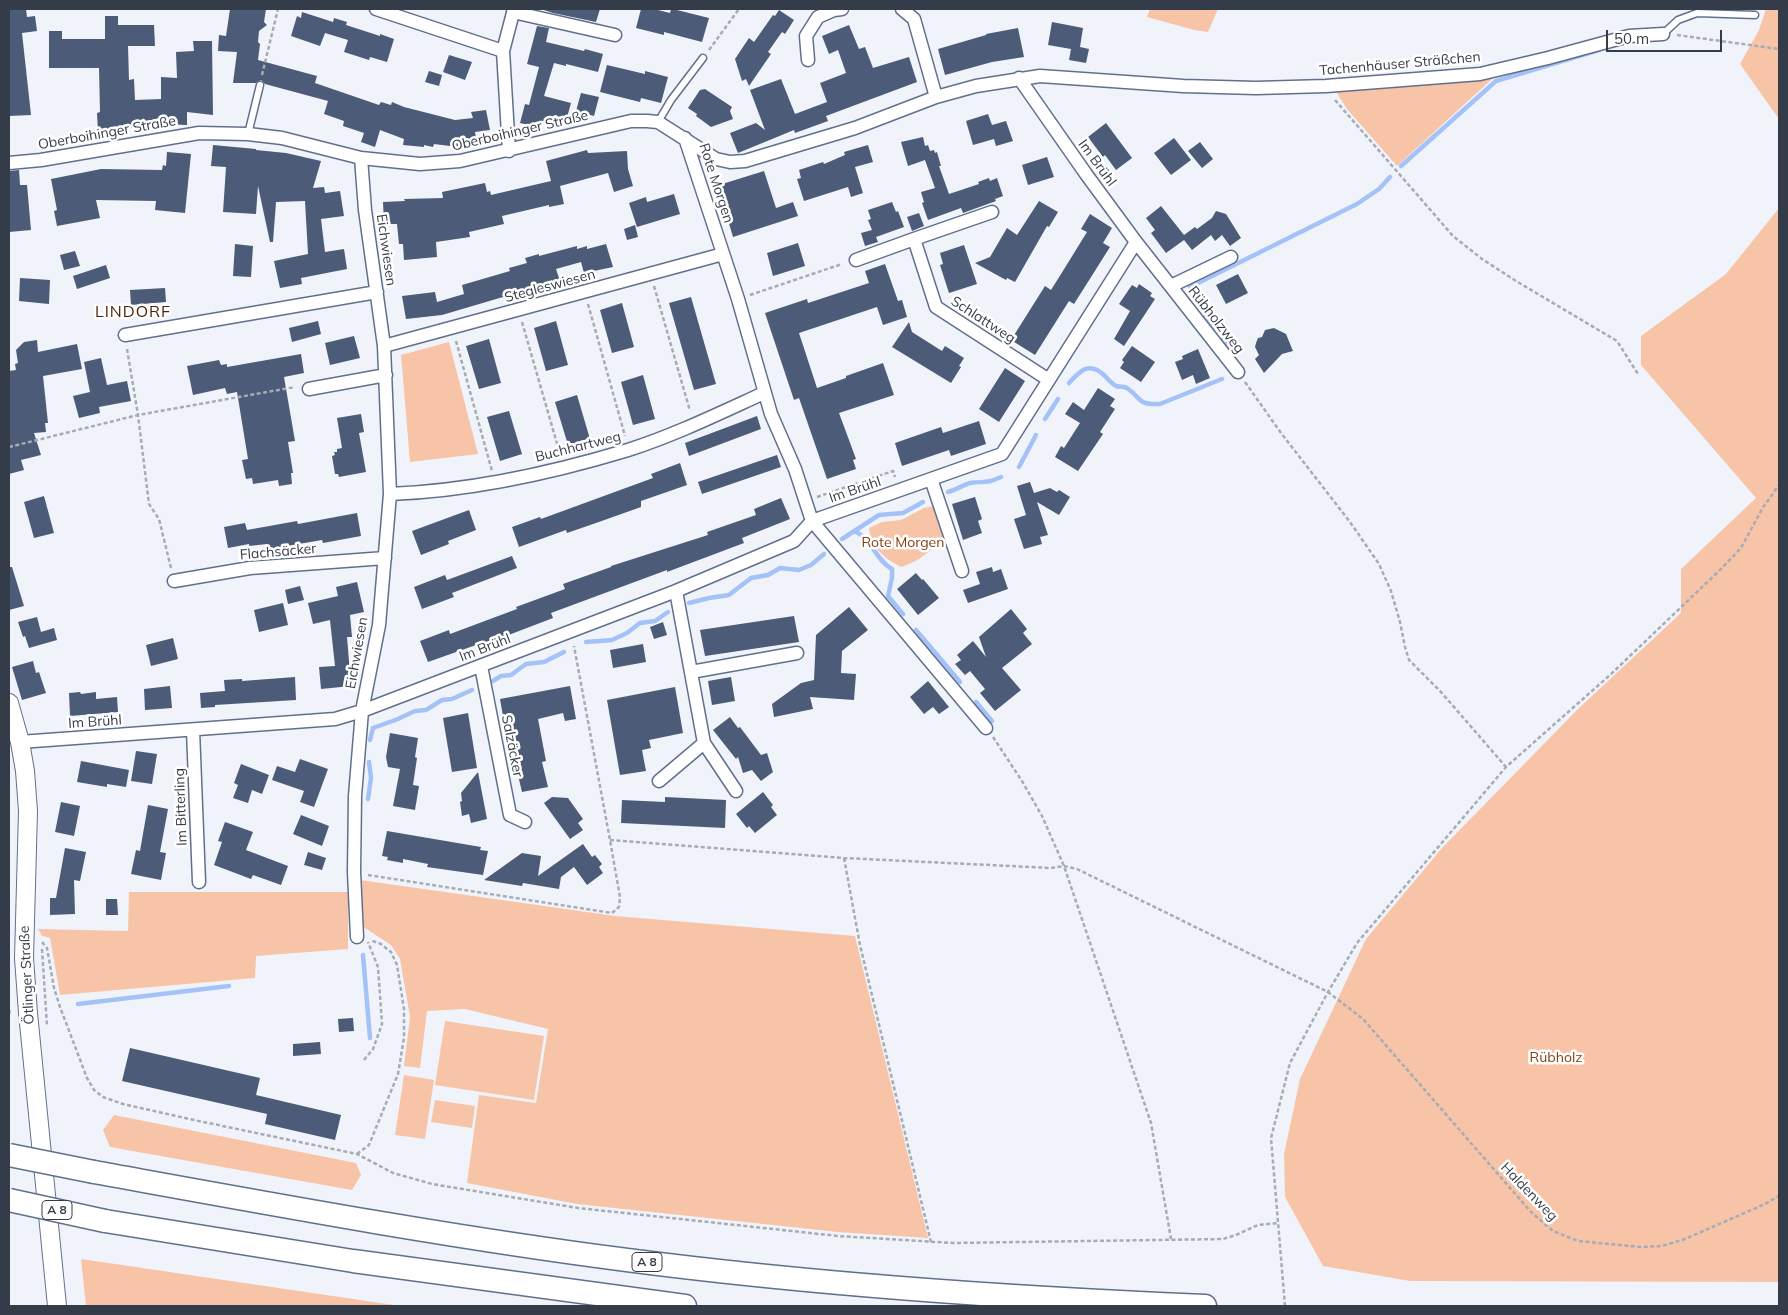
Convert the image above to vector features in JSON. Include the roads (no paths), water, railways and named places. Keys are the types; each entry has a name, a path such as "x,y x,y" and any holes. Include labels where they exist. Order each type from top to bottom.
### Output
{"highway":[{"name":"A 8","path":"9,1155 353,1220 627,1260 911,1290 1205,1306"},
{"name":"A 8","path":"9,1200 104,1221 353,1261 685,1306"}],"street":[{"path":"376,9 398,12 503,51"},
{"path":"808,60 806,36 818,17 834,10 842,9"},
{"path":"902,9 914,19 936,97"},
{"path":"509,151 503,51 513,10 615,35"},
{"name":"Tachenhäuser Sträßchen","path":"1018,78 1040,76 1192,86 1256,88 1326,86 1480,74 1629,36 1663,34"},
{"name":"Oberboihinger Straße","path":"9,163 41,160 199,132 248,134 282,138 361,158 420,164 460,161 631,121 658,122 686,138 716,159 730,162 745,161 855,128 936,97 976,86 1018,78"},
{"name":"Im Brühl","path":"20,742 335,719 362,711 482,666 676,591 794,541 812,521 1002,454 1136,242 1018,78"},
{"name":"Rote Morgen","path":"686,138 738,299 764,393 795,469 812,521 986,728"},
{"name":"Eichwiesen","path":"357,937 354,872 355,796 362,711 379,625 390,494 384,346 365,210 361,158"},
{"path":"856,260 992,212"},
{"name":"Schlattweg","path":"914,239 936,307 1049,380"},
{"name":"Rübholzweg","path":"1136,242 1238,372"},
{"name":"Stegleswiesen","path":"384,346 724,254"},
{"name":"Rübholzweg","path":"1171,286 1231,257"},
{"path":"124,336 377,292"},
{"path":"309,389 386,375"},
{"name":"Buchhartweg","path":"390,494 422,492 495,482 629,450 764,393"},
{"path":"931,479 962,571"},
{"name":"Flachsäcker","path":"174,582 250,568 384,558"},
{"path":"676,591 704,743 736,791"},
{"path":"691,672 797,653"},
{"name":"Salzäcker","path":"482,666 510,814 525,822"},
{"name":"Ötlinger Straße","path":"9,703 20,742 25,771 28,811 24,958 57,1306"},
{"name":"Im Bitterling","path":"192,730 198,882"},
{"path":"658,781 704,743"}],"lane":[{"path":"1663,34 1678,20 1697,13 1754,15"},
{"path":"658,122 671,100 704,58"},
{"path":"248,134 260,85"}],"waterway":[{"path":"1401,166 1496,81 1599,50"},
{"path":"1190,287 1357,204 1379,189 1390,177"},
{"path":"1204,317 1213,329"},
{"path":"1222,340 1231,352"},
{"path":"1069,383 1085,369 1094,369 1116,386 1127,388 1143,402 1160,404 1222,379"},
{"path":"1045,419 1058,399"},
{"path":"1019,467 1036,435"},
{"path":"948,492 970,483 989,481 1001,477"},
{"path":"842,539 879,515 903,513 923,502"},
{"path":"854,531 860,534 881,560 892,569 888,596 903,614"},
{"path":"689,603 729,595 751,578 768,575 780,568 799,570 811,565 824,554"},
{"path":"586,642 612,640 627,633 640,623 655,621 668,612"},
{"path":"916,630 960,682"},
{"path":"493,681 501,676 511,675 526,664 544,662 564,652"},
{"path":"370,740 373,728 415,711 426,710 442,700 452,699 472,690"},
{"path":"976,702 992,721"},
{"path":"368,799 371,778 369,762"},
{"path":"363,955 370,1038"},
{"path":"78,1004 229,986"}],"district":[{"name":"LINDORF","path":"133,312"}],"park label":[{"name":"Rübholz","path":"1556,1058"}]}
